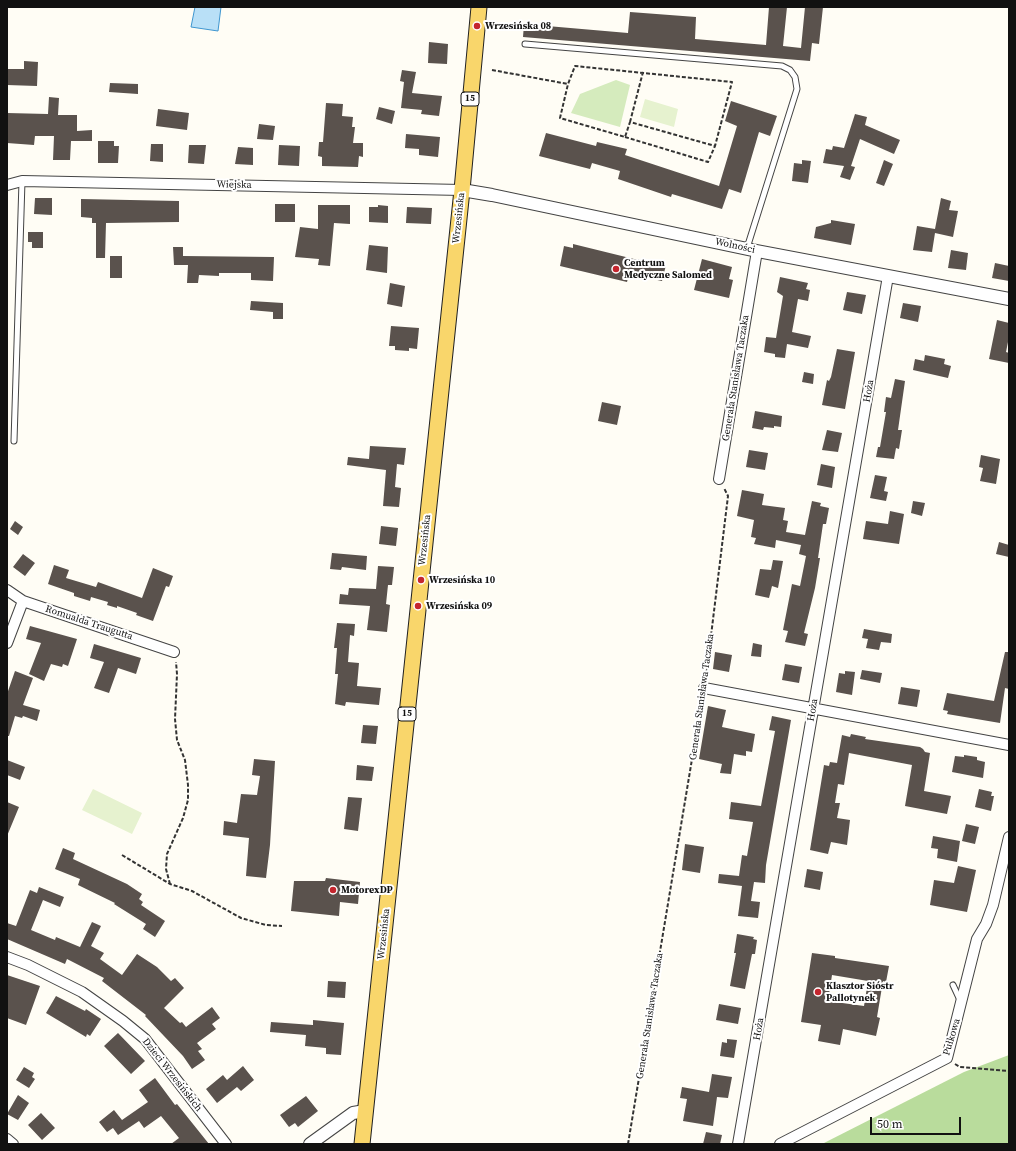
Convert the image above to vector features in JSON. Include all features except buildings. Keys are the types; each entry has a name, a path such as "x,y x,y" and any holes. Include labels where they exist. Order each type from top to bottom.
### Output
{"main road":[{"name":"Wrzesińska","path":"362,1144 462,190 479,7"}],"street":[{"name":"Wiejska","path":"7,185 22,181 462,190"},
{"name":"Wolności","path":"462,190 500,196 752,250 1009,299"},
{"name":"Generała Stanisława Taczaka","path":"719,479 752,250"},
{"name":"Hoża","path":"738,1144 888,276"},
{"name":"Romualda Traugutta","path":"7,590 23,601 174,652"},
{"path":"7,643 23,601"},
{"path":"704,688 1009,745"},
{"name":"Pułkowa","path":"780,1144 947,1058 978,939 986,924 993,905 1009,837"},
{"name":"Dzieci Wrzesińskich","path":"7,957 28,965 82,992 123,1021 145,1039 226,1144"},
{"path":"310,1144 353,1113 366,1111"},
{"path":"7,1139 13,1144"}],"lane":[{"path":"525,44 782,66 790,70 795,77 797,89 752,250"},
{"path":"14,441 22,181"},
{"path":"953,985 961,1002"}],"path":[{"path":"575,66 732,82 715,146 708,162 560,118 568,84 575,66"},
{"path":"492,70 568,84"},
{"path":"625,137 643,72"},
{"path":"630,122 715,146"},
{"name":"Generała Stanisława Taczaka","path":"628,1144 704,688 728,496 719,479"},
{"path":"170,884 166,869 167,854 183,818 188,800 185,760 177,740 175,719 177,674 174,652"},
{"path":"122,855 170,884 192,891 241,918 266,925 282,926"},
{"path":"947,1058 960,1067 1009,1071"}],"green space":[{"path":"616,80 630,85 620,127 571,113 580,94"},
{"path":"645,99 678,109 674,127 640,117"},
{"path":"93,789 142,813 132,834 82,810"},
{"path":"1009,1055 1009,1144 822,1144 964,1072"}],"water":[{"path":"195,7 221,7 218,31 191,27"}],"place":[{"name":"Wrzesińska 08","path":"477,26"},
{"name":"Centrum Medyczne Salomed","path":"616,269"},
{"name":"Wrzesińska 10","path":"421,580"},
{"name":"Wrzesińska 09","path":"418,606"},
{"name":"MotorexDP","path":"333,890"},
{"name":"Klasztor Sióstr Pallotynek","path":"818,992"}]}
